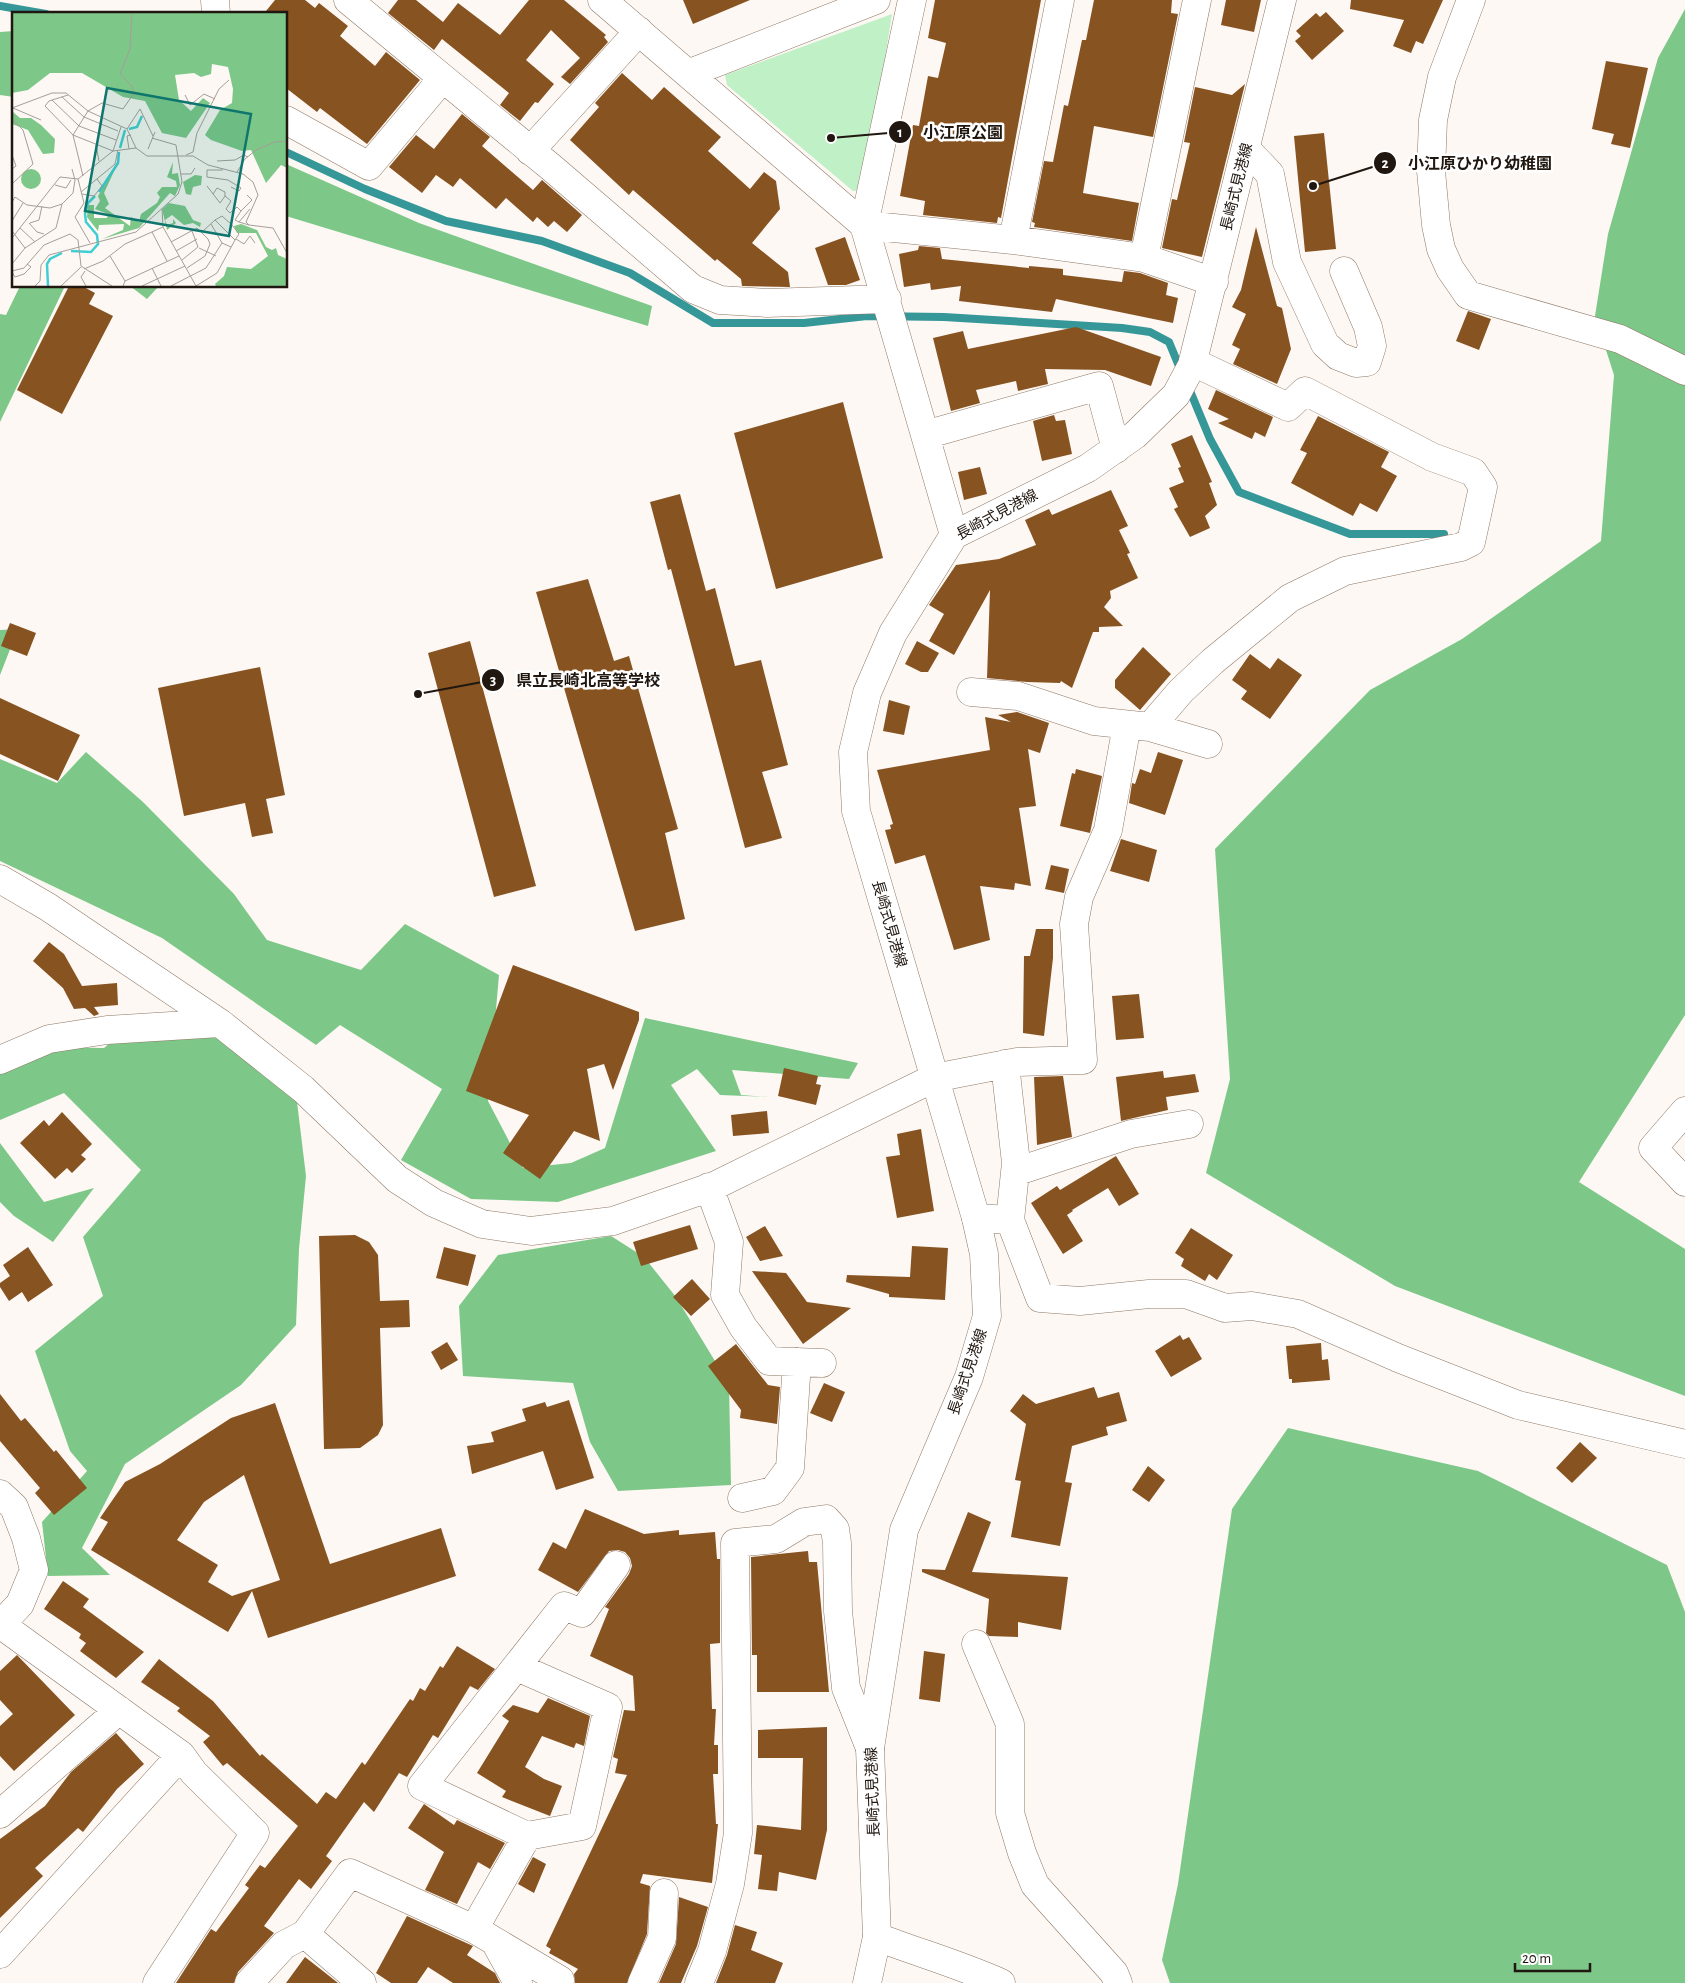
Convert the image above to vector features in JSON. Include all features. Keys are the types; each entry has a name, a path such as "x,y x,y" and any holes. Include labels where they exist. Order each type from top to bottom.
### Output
{"street":[{"path":"348,0 530,150 693,289 720,300 767,302 887,300"},
{"path":"602,0 864,225 1013,240 1144,258 1214,282"},
{"path":"690,74 876,0"},
{"path":"912,0 864,225 954,534"},
{"path":"1013,240 1060,0"},
{"path":"1144,258 1197,0"},
{"name":"長崎式見港線","path":"868,1983 877,1937 870,1748 904,1530 969,1377 987,1316 984,1254 976,1218 856,810 853,752 867,693 893,633 954,534 1088,468 1156,417 1176,395 1193,364 1282,0"},
{"path":"1471,0 1442,77 1432,120 1431,171 1436,225 1441,249 1450,269 1468,295 1620,339 1685,371"},
{"path":"530,150 639,31"},
{"path":"288,121 369,166 443,78"},
{"path":"1246,149 1270,174 1287,262 1325,344 1338,356 1356,363 1367,362 1372,346 1368,327 1344,271"},
{"path":"0,879 48,907 220,1023 303,1089 397,1180 434,1203 482,1224 531,1231 613,1221 709,1187 934,1078 1005,1064 1083,1060 1074,924 1079,897 1108,830 1139,726 1181,691 1212,661 1290,598 1345,571 1461,547 1471,542 1482,495 1483,487 1473,472 1432,457 1305,391 1288,407 1193,364"},
{"path":"925,435 1100,386 1116,448"},
{"path":"971,692 1018,696 1094,721 1139,726 1208,744"},
{"path":"0,1060 49,1039 107,1030 220,1023"},
{"path":"1005,1064 1015,1172 1010,1220 1040,1298 1080,1301 1149,1294 1186,1294 1225,1308 1252,1306 1298,1314 1398,1358 1518,1405 1685,1444"},
{"path":"1685,1111 1653,1148 1685,1182"},
{"path":"1015,1172 1131,1134 1189,1124"},
{"path":"709,1187 729,1242 726,1295 743,1327 769,1362 809,1363 790,1468 773,1491 742,1498"},
{"path":"976,1218 1010,1220"},
{"path":"0,1494 14,1507 26,1538 34,1570 20,1604 0,1625 181,1755 194,1773 255,1833 157,1983"},
{"path":"699,1983 712,1951 730,1884 738,1833 735,1544 776,1539 804,1522 826,1519 835,1529 838,1611 846,1688 870,1748"},
{"path":"517,1667 608,1708 582,1826 527,1836 422,1786 564,1606 582,1613 616,1565"},
{"path":"976,1644 1010,1724 1010,1813 1022,1853 1035,1885 1114,1973 1118,1983"},
{"path":"0,1814 119,1710"},
{"path":"0,1954 181,1755"},
{"path":"484,1935 527,1836"},
{"path":"249,1983 284,1946 305,1934 350,1874 484,1935 560,1980"},
{"path":"642,1983 662,1938 664,1893"},
{"path":"305,1934 362,1983"},
{"path":"484,1935 518,1983"},
{"path":"877,1937 967,1968 1001,1983"}],"green space":[{"path":"1685,9 1685,1015 1579,1182 1685,1249 1685,1396 1395,1286 1206,1173 1230,1079 1215,849 1370,690 1462,639 1601,541 1614,375 1595,316 1608,234 1658,58"},
{"path":"892,14 864,190 853,191 727,85 725,75"},
{"path":"12,31 12,97 0,95 0,32"},
{"path":"288,165 419,223 652,306 648,326 288,217"},
{"path":"19,288 64,288 0,422 0,314 6,315"},
{"path":"133,288 157,288 147,299"},
{"path":"18,629 0,675 0,630"},
{"path":"86,752 143,802 234,894 267,940 361,970 405,924 499,975 488,1101 523,1168 571,1163 605,1148 645,1018 858,1063 849,1079 732,1070 741,1095 769,1097 720,1095 697,1069 671,1085 716,1151 558,1202 471,1199 401,1160 442,1089 340,1025 316,1045 162,938 0,861 0,759 57,783"},
{"path":"198,1023 297,1102 306,1176 299,1249 296,1325 241,1385 125,1464 82,1548 110,1575 48,1576 42,1522 87,1471 70,1451 35,1351 103,1296 83,1237 141,1170 64,1093 0,1120 0,1070 41,1047 104,1048 130,1026"},
{"path":"0,1143 44,1202 94,1188 53,1242 14,1216 0,1202"},
{"path":"611,1236 644,1257 676,1297 729,1384 731,1485 618,1491 590,1442 573,1383 463,1376 459,1306 498,1255"},
{"path":"1288,1428 1478,1471 1667,1565 1685,1612 1685,1983 1170,1983 1162,1960 1178,1884 1232,1509"}],"building":[{"path":"275,0 305,0 315,8 319,3 348,26 340,36 375,66 386,52 420,80 367,144 320,108 317,112 288,90 288,12 266,11"},
{"path":"398,0 416,0 443,22 458,3 500,35 529,0 564,0 606,35 604,37 608,42 570,84 561,77 580,58 551,30 526,60 554,84 538,103 535,102 520,121 500,105 509,93 442,39 434,50 388,13"},
{"path":"683,0 750,0 693,24"},
{"path":"935,0 1041,0 1001,218 998,217 997,223 923,215 925,201 900,196 913,125 919,126 928,76 938,78 946,43 928,38"},
{"path":"1094,0 1172,0 1171,13 1178,14 1153,137 1094,126 1083,193 1139,203 1132,241 1034,227 1035,223 1032,222 1044,161 1053,162 1064,105 1068,106 1082,40 1086,40"},
{"path":"1226,0 1261,0 1254,32 1221,25"},
{"path":"1351,0 1443,0 1423,44 1416,41 1411,53 1393,46 1404,20 1350,9"},
{"path":"1326,12 1344,31 1312,60 1295,41 1301,36 1296,31 1316,13 1320,17"},
{"path":"1606,61 1648,68 1630,148 1611,144 1614,134 1592,129"},
{"path":"622,73 652,100 664,87 721,137 708,151 750,189 764,172 776,181 780,209 752,243 788,272 790,287 742,286 741,279 717,259 715,261 633,190 629,195 570,140 599,107 595,103"},
{"path":"1245,84 1202,257 1162,248 1172,199 1177,200 1190,143 1184,142 1195,87 1232,95"},
{"path":"462,114 490,137 482,146 533,190 542,180 582,215 567,232 554,221 548,227 537,217 533,222 506,198 496,209 460,178 453,187 436,175 422,193 389,167 416,135 434,149"},
{"path":"1324,133 1336,249 1305,252 1294,136"},
{"path":"1256,227 1277,306 1282,308 1291,349 1277,384 1233,364 1240,349 1232,345 1246,314 1232,307 1241,290"},
{"path":"845,237 860,280 846,285 828,285 815,248"},
{"path":"919,246 940,248 942,259 1029,268 1029,266 1063,269 1063,275 1122,282 1124,271 1140,273 1168,283 1166,295 1178,298 1173,323 1056,299 1052,312 959,301 961,286 931,290 930,283 904,287 899,254 918,250"},
{"path":"68,288 86,288 95,293 89,304 113,316 62,414 17,390"},
{"path":"1468,311 1491,319 1479,350 1456,341"},
{"path":"1076,327 1161,357 1151,386 1105,370 1045,369 1048,384 1018,391 1016,381 976,390 980,403 951,411 933,338 963,331 968,349"},
{"path":"1216,390 1273,417 1265,437 1255,432 1252,439 1218,423 1229,419 1208,409"},
{"path":"843,402 883,558 776,589 734,433"},
{"path":"1054,415 1056,421 1065,420 1072,454 1042,461 1033,421"},
{"path":"1318,416 1389,452 1381,467 1397,476 1377,512 1360,503 1353,516 1291,483 1307,453 1300,450"},
{"path":"1192,435 1212,482 1209,483 1217,505 1205,516 1210,528 1190,537 1174,509 1178,507 1169,488 1184,482 1178,468 1181,467 1171,444"},
{"path":"980,467 987,494 964,500 958,472"},
{"path":"1111,490 1128,526 1119,530 1130,553 1127,554 1138,578 1110,591 1111,598 1104,607 1123,626 1099,627 1099,632 1093,632 1072,688 1061,681 1060,683 1027,682 987,678 990,590 954,655 929,641 944,614 929,605 956,565 999,559 1036,545 1025,520 1049,509 1052,515"},
{"path":"680,494 706,591 715,588 735,666 761,660 788,765 762,772 782,838 745,848 671,569 668,570 650,502"},
{"path":"588,579 614,661 629,656 678,829 665,833 685,919 635,931 536,592"},
{"path":"10,623 36,633 27,656 1,646"},
{"path":"470,641 536,886 494,897 428,653"},
{"path":"917,641 939,653 928,672 921,672 905,664"},
{"path":"1143,647 1171,674 1140,710 1115,688 1115,680"},
{"path":"1250,654 1270,669 1278,658 1302,675 1270,719 1241,699 1247,691 1232,680"},
{"path":"260,667 285,795 266,799 273,833 252,837 245,803 184,816 158,688"},
{"path":"0,698 80,735 58,781 0,754"},
{"path":"889,700 910,706 904,735 883,731"},
{"path":"1017,712 1049,723 1040,753 1028,749 1036,806 1019,808 1031,886 1015,883 1014,890 980,886 990,940 954,950 925,855 895,864 885,830 891,829 890,825 893,824 877,770 990,750 985,717 1011,722 998,715"},
{"path":"1158,752 1183,760 1165,815 1129,803 1132,783 1135,784 1140,769 1151,773"},
{"path":"1076,769 1102,776 1090,833 1060,826 1072,773 1075,774"},
{"path":"1121,839 1157,850 1149,882 1110,871"},
{"path":"1051,865 1069,869 1064,893 1045,889"},
{"path":"1036,929 1053,929 1053,958 1044,1036 1023,1033 1024,956 1030,956"},
{"path":"49,942 64,954 82,986 117,983 118,1005 94,1007 99,1014 94,1016 85,1008 74,1009 63,988 33,961"},
{"path":"513,965 639,1012 639,1020 613,1090 604,1064 587,1069 600,1141 574,1131 540,1179 503,1153 529,1115 466,1091"},
{"path":"1139,994 1144,1038 1116,1040 1112,996"},
{"path":"784,1068 818,1076 816,1084 821,1085 816,1105 778,1096"},
{"path":"1163,1071 1164,1078 1195,1074 1199,1092 1166,1097 1168,1110 1121,1121 1116,1077"},
{"path":"1063,1076 1072,1137 1037,1145 1034,1077"},
{"path":"767,1111 769,1133 733,1136 731,1115"},
{"path":"62,1112 92,1144 81,1155 86,1159 72,1173 67,1168 55,1179 20,1143 44,1120 49,1126"},
{"path":"921,1129 934,1211 897,1218 886,1157 900,1155 897,1134"},
{"path":"1116,1156 1139,1194 1119,1206 1108,1188 1072,1210 1067,1215 1083,1241 1063,1254 1031,1203 1057,1186 1060,1190"},
{"path":"690,1225 698,1249 641,1266 633,1242"},
{"path":"765,1226 783,1256 760,1261 746,1237"},
{"path":"1191,1228 1233,1255 1217,1280 1209,1274 1205,1281 1181,1266 1184,1259 1175,1253"},
{"path":"355,1235 369,1242 378,1255 380,1301 409,1300 410,1327 380,1328 383,1425 378,1435 360,1448 324,1449 319,1236"},
{"path":"912,1246 948,1248 945,1300 889,1297 889,1294 846,1282 847,1275 910,1277"},
{"path":"28,1247 53,1285 28,1302 22,1292 9,1301 0,1287 0,1283 10,1276 3,1265"},
{"path":"444,1247 476,1255 468,1286 436,1278"},
{"path":"752,1271 786,1273 807,1302 851,1308 803,1344"},
{"path":"692,1279 710,1299 691,1316 673,1297"},
{"path":"1180,1335 1183,1340 1189,1337 1202,1359 1171,1377 1155,1351"},
{"path":"447,1342 458,1360 441,1370 431,1352"},
{"path":"1321,1343 1322,1360 1328,1359 1330,1380 1292,1383 1292,1379 1289,1379 1286,1346"},
{"path":"736,1344 768,1385 780,1387 777,1424 740,1418 741,1410 708,1366"},
{"path":"824,1383 845,1392 832,1422 810,1413"},
{"path":"1094,1387 1098,1398 1119,1392 1127,1421 1106,1427 1108,1435 1072,1446 1065,1482 1072,1483 1060,1546 1011,1537 1021,1481 1015,1480 1026,1424 1010,1411 1023,1394 1036,1404"},
{"path":"0,1394 21,1421 25,1418 54,1452 56,1450 87,1488 54,1515 35,1493 40,1488 0,1441"},
{"path":"569,1400 594,1478 556,1490 543,1451 472,1474 467,1446 494,1442 491,1432 526,1421 522,1409 545,1402 547,1407"},
{"path":"275,1403 330,1564 441,1528 456,1576 268,1638 252,1591 228,1632 91,1550 108,1522 100,1518 125,1482 160,1464 231,1418","holes":["244,1475 280,1580 232,1596 208,1582 218,1565 177,1540 204,1502"]},
{"path":"1580,1442 1597,1458 1572,1483 1556,1468"},
{"path":"1148,1466 1165,1480 1149,1502 1132,1490"},
{"path":"585,1509 644,1534 679,1530 679,1535 715,1532 717,1559 720,1559 720,1643 710,1644 712,1709 716,1709 714,1745 718,1745 718,1774 713,1774 716,1824 718,1824 712,1883 643,1874 640,1883 650,1886 647,1934 627,1983 575,1983 574,1974 578,1969 549,1953 551,1949 546,1946 627,1775 615,1773 618,1759 613,1757 624,1710 635,1711 633,1676 590,1656 609,1609 605,1607 629,1574 632,1566 630,1558 625,1552 618,1550 609,1551 578,1592 538,1570 553,1542 566,1549"},
{"path":"968,1512 991,1522 972,1572 1068,1577 1061,1630 1018,1622 1018,1637 989,1636 986,1633 989,1599 922,1572 922,1569 945,1570"},
{"path":"808,1551 809,1562 817,1562 829,1692 757,1692 757,1655 752,1655 751,1557"},
{"path":"63,1581 89,1599 83,1607 144,1652 116,1678 80,1651 86,1643 79,1638 81,1634 44,1609"},
{"path":"457,1646 495,1669 478,1690 470,1686 438,1738 433,1735 407,1777 399,1773 374,1812 364,1802 326,1856 332,1861 311,1889 299,1879 264,1926 274,1933 238,1972 234,1983 176,1983 211,1929 216,1932 249,1888 245,1885 260,1865 265,1868 298,1826 227,1763 223,1766 203,1742 210,1736 177,1711 180,1708 141,1682 159,1659 213,1701 260,1756 262,1754 317,1804 326,1792 336,1799 362,1762 365,1765 410,1699 413,1701 420,1688 425,1691 440,1666 443,1668"},
{"path":"924,1651 945,1654 940,1702 919,1699"},
{"path":"17,1655 75,1715 14,1771 0,1756 0,1726 13,1714 0,1700 0,1671"},
{"path":"548,1698 590,1716 584,1746 576,1743 574,1748 542,1736 525,1767 544,1779 562,1786 550,1816 502,1797 506,1791 477,1773 509,1721 502,1716 513,1705 538,1713"},
{"path":"827,1727 827,1830 816,1880 779,1872 777,1891 758,1889 762,1855 754,1854 757,1825 801,1830 803,1758 758,1758 758,1730"},
{"path":"116,1733 144,1764 117,1789 83,1832 78,1828 35,1868 43,1876 0,1918 0,1839 45,1806 71,1772"},
{"path":"424,1804 454,1825 457,1820 505,1843 490,1869 478,1862 457,1904 425,1890 444,1852 408,1828"},
{"path":"533,1857 546,1864 534,1893 518,1884"},
{"path":"679,1897 708,1907 697,1946 681,1983 659,1983 676,1944"},
{"path":"407,1916 473,1946 467,1955 495,1973 500,1983 453,1983 428,1967 417,1983 391,1983 376,1973"},
{"path":"735,1925 757,1932 751,1950 783,1963 775,1983 716,1983 727,1955"},
{"path":"305,1957 328,1975 338,1983 286,1983"}],"waterway":[{"path":"0,6 34,12"},
{"path":"288,153 365,189 446,221 542,241 630,273 713,323 804,323 867,316 944,317 1122,328 1150,332 1169,342 1181,371"},
{"path":"1188,386 1210,439 1239,492 1350,534 1444,534"}],"place":[{"name":"小江原公園","path":"831,138"},
{"name":"小江原ひかり幼稚園","path":"1313,186"},
{"name":"県立長崎北高等学校","path":"418,694"}]}
